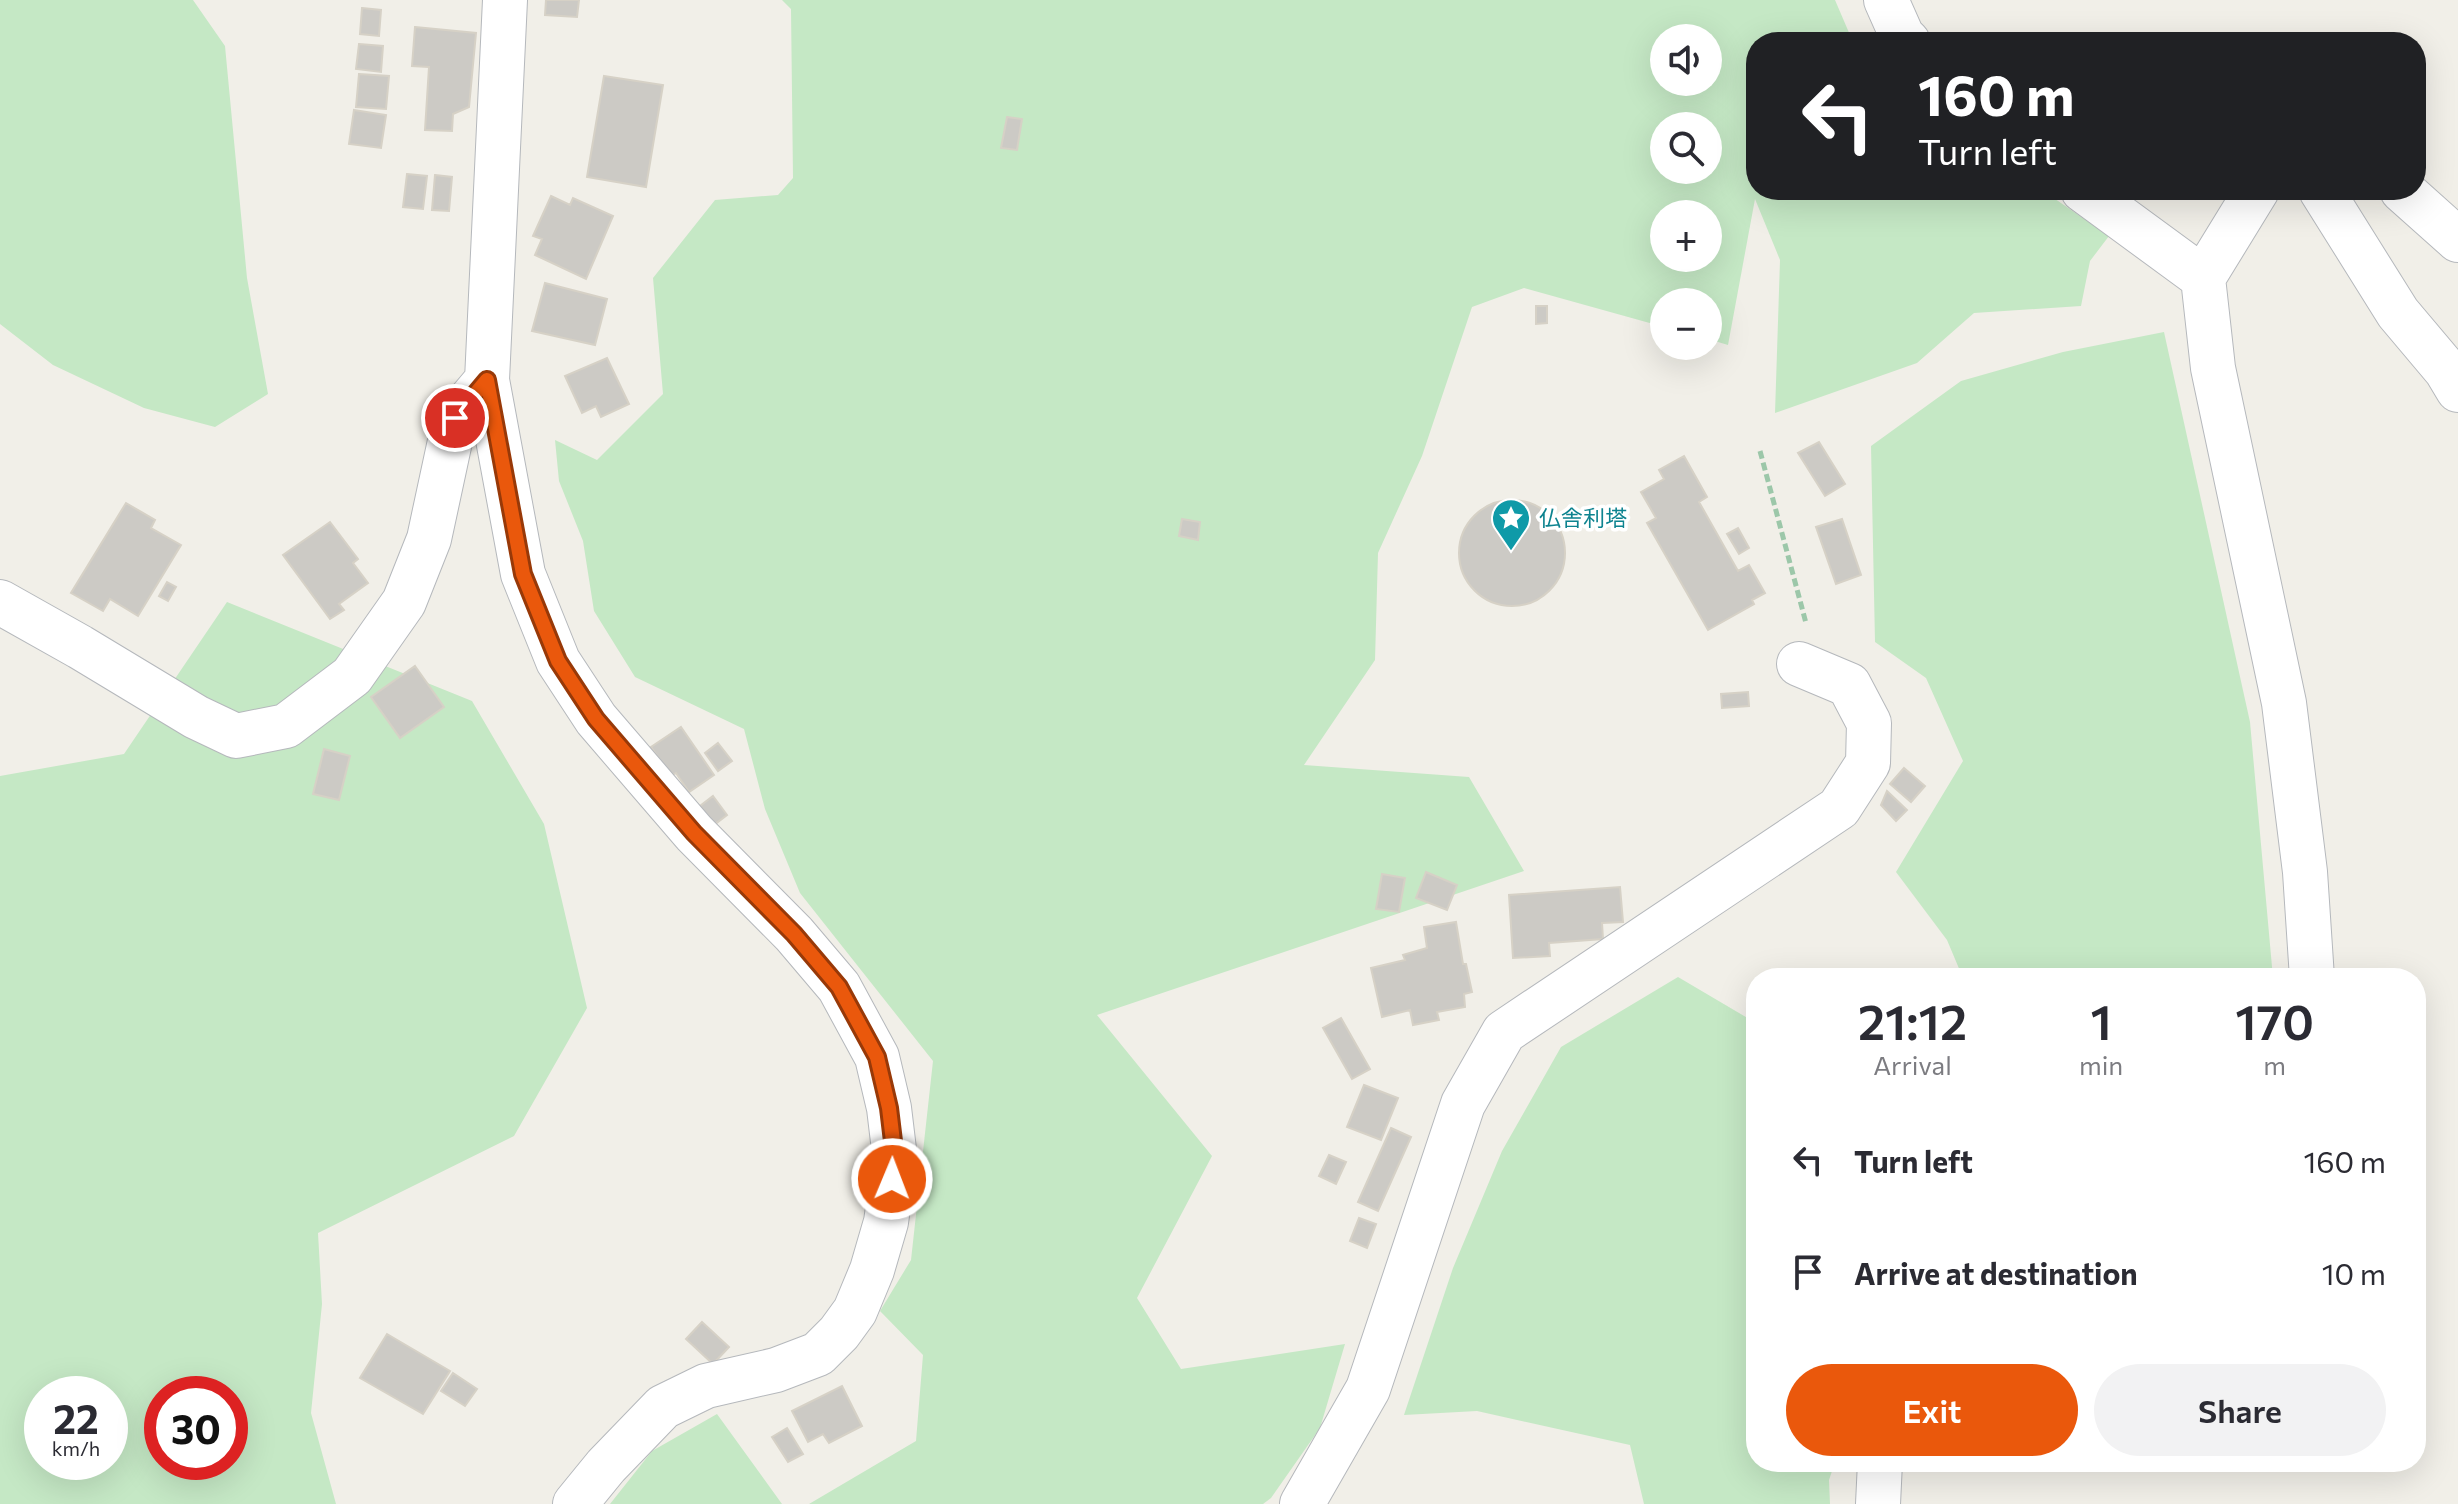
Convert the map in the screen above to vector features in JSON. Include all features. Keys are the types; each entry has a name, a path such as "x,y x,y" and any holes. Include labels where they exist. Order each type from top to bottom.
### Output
{"street":[{"path":"505,0 487,380 523,574 558,661 596,719 694,833 794,934 839,987 877,1057 889,1108 895,1158 886,1222 872,1270 855,1311 839,1333 818,1354 776,1370 706,1386 663,1407 606,1466 575,1504"},
{"path":"1886,0 1900,32"},
{"path":"2097,200 2203,278"},
{"path":"2251,200 2203,278 2213,368 2284,703 2305,872 2311,968"},
{"path":"2327,200 2398,313 2446,370 2458,390"},
{"path":"2413,200 2458,240"},
{"path":"0,602 196,717 236,736 286,726 352,676 404,602 429,539 455,418 487,380"},
{"path":"1302,1504 1368,1389 1463,1104 1504,1032 1839,808 1868,763 1869,723 1849,685 1808,668"},
{"path":"1878,1504 1880,1472"}],"path":[{"path":"1760,451 1810,638 1808,668"}],"green space":[{"path":"0,0 193,0 225,46 247,278 268,394 215,427 144,408 53,365 0,324"},
{"path":"782,0 1835,0 1849,32 1746,32 1746,200 1755,200 1728,345 1722,343 1722,288 1650,288 1650,323 1524,288 1472,307 1422,456 1378,553 1375,660 1304,765 1469,777 1524,871 1097,1015 1212,1156 1137,1298 1181,1369 1345,1344 1320,1428 1271,1498 1263,1504 809,1504 916,1441 923,1355 880,1311 911,1260 933,1061 800,893 765,809 744,729 635,677 594,611 583,541 559,481 555,440 597,460 663,394 653,278 715,200 778,195 793,178 791,9"},
{"path":"1755,200 2057,200 2109,236 2090,261 2081,306 1974,313 1917,363 1775,413 1780,260"},
{"path":"2164,332 2250,722 2272,968 1959,968 1947,940 1896,872 1963,761 1926,678 1875,642 1871,446 1961,381 2063,352"},
{"path":"227,602 472,701 544,824 587,1008 514,1136 318,1233 322,1304 311,1413 336,1504 0,1504 0,776 124,754"},
{"path":"1678,977 1746,1017 1746,1472 1832,1472 1830,1504 1644,1504 1630,1445 1477,1411 1404,1415 1453,1268 1502,1151 1561,1047"},
{"path":"717,1414 782,1504 610,1504 652,1451"}],"building":[{"path":"546,0 579,0 577,17 545,15"},
{"path":"362,8 381,10 379,36 360,34"},
{"path":"415,27 476,33 469,107 453,114 452,131 425,130 429,67 412,66"},
{"path":"359,44 383,46 381,72 356,69"},
{"path":"359,74 389,76 386,109 356,107"},
{"path":"604,76 663,85 646,187 587,177"},
{"path":"354,110 386,115 381,148 349,144"},
{"path":"1007,117 1022,119 1017,150 1001,148"},
{"path":"407,174 427,176 423,209 403,207"},
{"path":"435,175 452,177 449,211 432,210"},
{"path":"551,196 570,205 573,198 613,216 586,279 535,255 542,239 533,236"},
{"path":"545,283 607,299 595,345 532,331"},
{"path":"1536,306 1547,306 1547,323 1536,324"},
{"path":"607,358 629,404 601,417 596,406 582,413 565,376"},
{"path":"1819,442 1845,484 1825,496 1798,453"},
{"path":"1684,456 1707,497 1699,502 1738,571 1749,565 1765,593 1752,600 1754,604 1708,630 1647,523 1656,518 1641,492 1664,479 1659,470"},
{"path":"1512,500 1532,504 1550,515 1561,533 1565,553 1561,573 1550,591 1532,602 1512,606 1492,602 1474,591 1463,573 1459,553 1463,533 1474,515 1492,504"},
{"path":"126,503 155,520 151,528 181,545 138,616 110,599 103,611 71,593"},
{"path":"1182,519 1200,522 1198,540 1179,536"},
{"path":"1842,519 1861,575 1836,584 1816,527"},
{"path":"330,522 358,559 353,563 368,583 339,604 344,610 330,619 283,555"},
{"path":"1738,528 1749,548 1739,554 1727,534"},
{"path":"167,582 176,587 168,601 159,596"},
{"path":"415,666 444,707 400,738 371,697"},
{"path":"1748,692 1749,706 1722,708 1721,694"},
{"path":"681,727 714,775 689,792 676,773 671,776 651,747"},
{"path":"718,743 732,761 718,771 705,753"},
{"path":"324,749 350,756 339,800 313,794"},
{"path":"1904,768 1925,786 1911,802 1890,784"},
{"path":"1887,791 1907,810 1896,821 1881,805"},
{"path":"713,796 727,815 714,825 700,806"},
{"path":"1426,872 1457,885 1447,910 1416,898"},
{"path":"1382,874 1405,878 1399,912 1376,909"},
{"path":"1620,887 1623,922 1602,923 1603,939 1549,943 1550,956 1513,958 1509,895"},
{"path":"1456,922 1463,964 1466,964 1472,992 1464,994 1465,1007 1437,1012 1439,1020 1413,1025 1410,1010 1382,1017 1371,968 1405,960 1403,955 1427,948 1424,927"},
{"path":"1341,1018 1370,1069 1352,1079 1323,1028"},
{"path":"1364,1085 1398,1098 1381,1140 1347,1127"},
{"path":"1391,1128 1411,1137 1378,1211 1358,1202"},
{"path":"1329,1155 1346,1162 1336,1184 1319,1176"},
{"path":"1359,1218 1376,1224 1367,1248 1350,1241"},
{"path":"702,1322 729,1347 713,1364 686,1339"},
{"path":"387,1334 450,1371 423,1414 360,1378"},
{"path":"453,1373 477,1389 465,1406 441,1391"},
{"path":"842,1386 862,1426 829,1443 823,1434 808,1442 792,1411"},
{"path":"787,1428 803,1454 788,1462 772,1437"}],"place":[{"name":"仏舎利塔","path":"1511,552"}],"route":[{"path":"455,418 487,380 523,574 558,661 596,719 694,833 794,934 839,987 877,1057 889,1108 895,1158 892,1179"}]}
